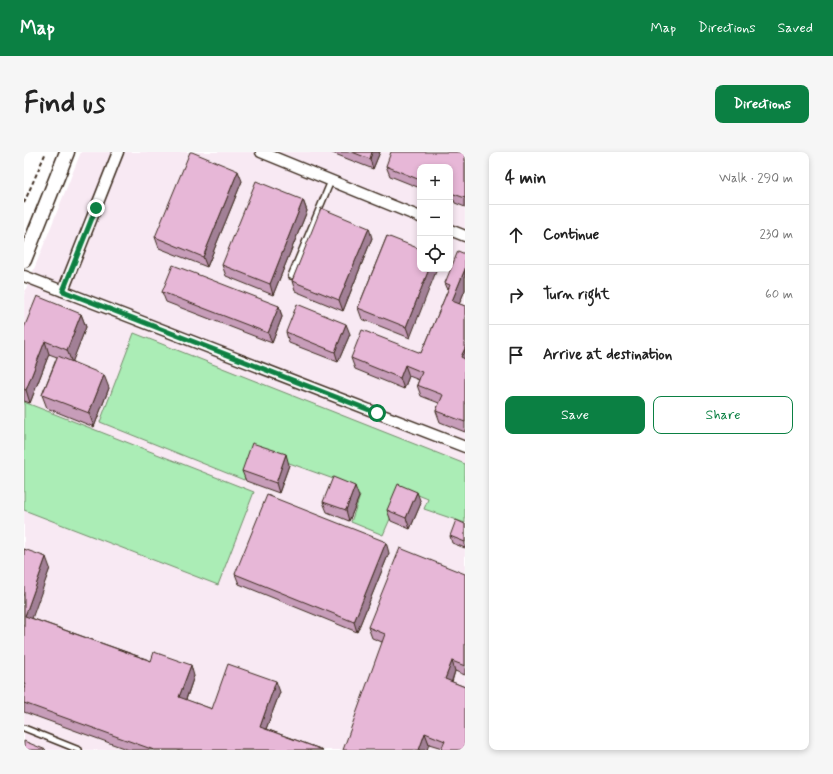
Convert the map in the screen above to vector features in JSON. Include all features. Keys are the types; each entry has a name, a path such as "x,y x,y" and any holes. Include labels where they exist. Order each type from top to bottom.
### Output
{"street":[{"path":"24,260 67,152"},
{"path":"63,291 118,152"},
{"path":"261,152 417,217"},
{"path":"453,231 465,236"},
{"path":"24,276 465,447"}],"lane":[{"path":"291,276 331,181"},
{"path":"24,728 80,750"}],"path":[{"path":"24,203 46,152"}],"shaded area":[{"path":"81,152 465,152 465,750 24,750 24,294"}],"green space":[{"path":"134,333 465,464 465,523 424,509 428,499 403,489 383,535 351,522 360,496 338,487 339,481 256,451 244,480 100,422"},
{"path":"24,402 254,492 218,585 24,510"}],"building":[{"path":"190,152 238,171 203,257 155,237"},
{"path":"352,152 372,152 370,159"},
{"path":"391,152 465,152 465,198 453,194 453,164 417,164 417,179 386,166"},
{"path":"256,181 303,200 270,284 222,265"},
{"path":"321,208 369,228 339,300 292,281"},
{"path":"387,236 417,248 417,272 428,272 406,327 358,308"},
{"path":"458,251 465,254 465,269 452,301 465,306 465,348 461,357 465,359 465,422 436,411 443,395 417,385 422,372 405,365 400,378 351,358 362,330 421,353 450,285 445,283 449,272 453,272 453,263"},
{"path":"173,265 279,306 268,333 162,292"},
{"path":"37,296 81,314 67,350 45,341 26,390 24,389 24,328"},
{"path":"297,304 346,324 335,352 286,332"},
{"path":"58,356 104,375 89,413 42,395"},
{"path":"252,443 286,454 276,483 242,471"},
{"path":"333,477 355,486 346,510 323,502"},
{"path":"398,484 417,492 406,518 387,510"},
{"path":"267,495 386,542 354,622 235,574"},
{"path":"456,520 465,524 465,542 450,536"},
{"path":"400,548 465,574 465,666 452,661 445,679 465,687 465,750 441,750 445,741 425,733 419,750 343,750 385,634 368,627"},
{"path":"24,549 46,557 25,616 151,661 154,652 191,665 179,697 212,709 228,664 276,681 260,727 323,750 154,750 24,703 24,689 26,684 24,684"},
{"path":"24,741 46,750 24,750"}],"route":[{"path":"96,208 63,291 377,413"}]}
